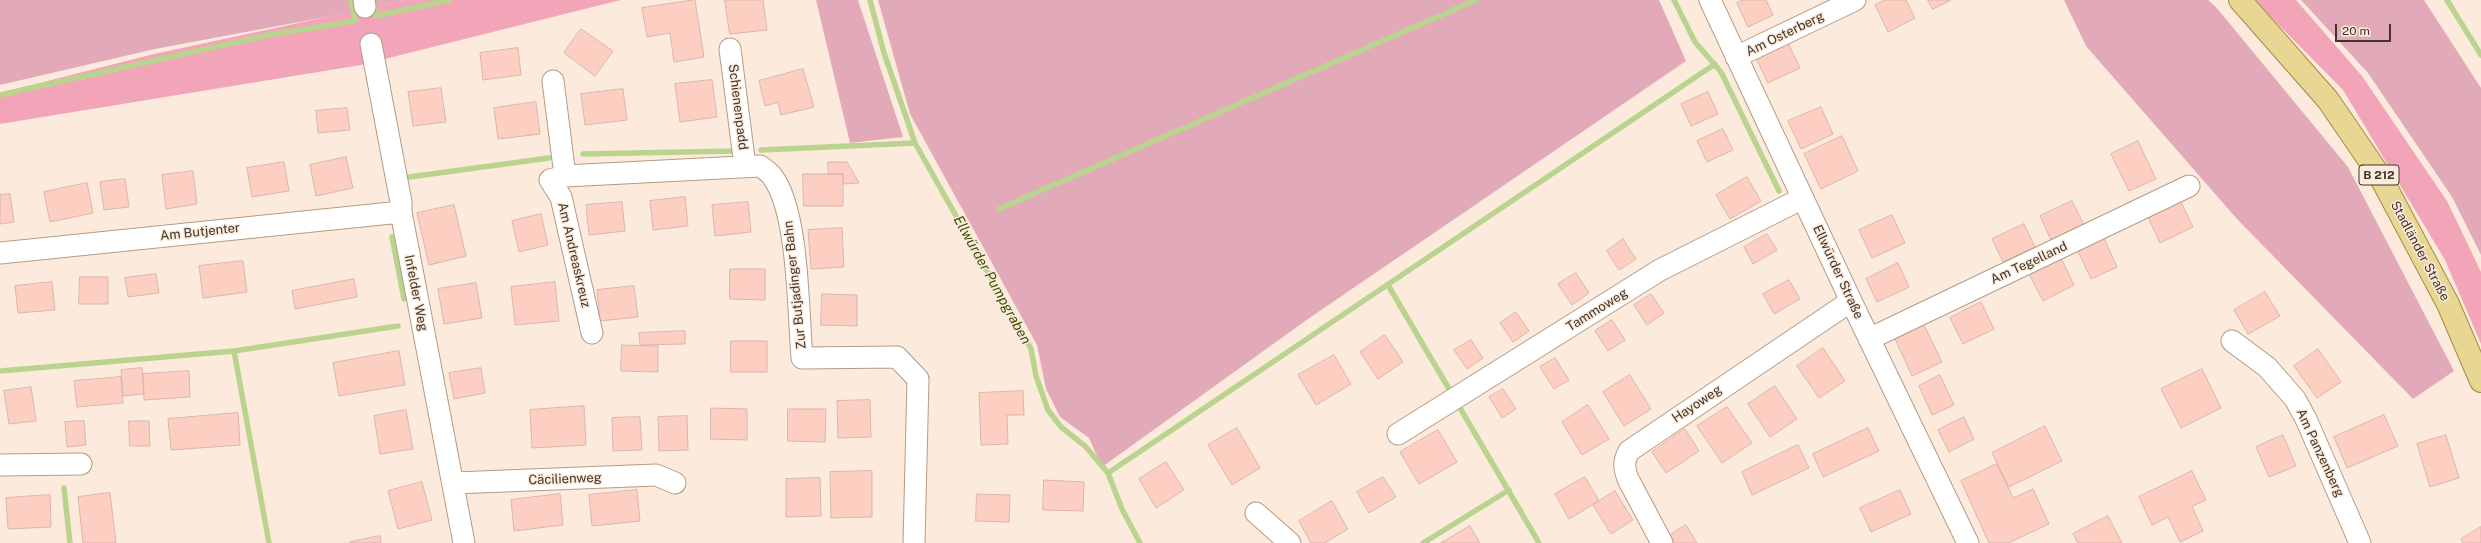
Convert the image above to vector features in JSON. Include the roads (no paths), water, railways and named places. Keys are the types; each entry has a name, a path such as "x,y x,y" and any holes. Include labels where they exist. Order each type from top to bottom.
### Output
{"main road":[{"name":"Stadländer Straße","path":"2240,0 2328,100 2380,176 2445,297 2481,381"}],"street":[{"name":"Ellwürder Straße","path":"1710,0 1869,339 1968,543"},
{"name":"Am Osterberg","path":"1736,57 1855,0"},
{"name":"Infelder Weg","path":"371,44 401,202 401,212 454,484 464,543"},
{"name":"Schienenpadd","path":"730,49 745,166"},
{"name":"Am Andreaskreuz","path":"553,81 557,178 592,333"},
{"name":"Zur Butjadinger Bahn","path":"557,178 745,166 760,166 772,175 780,192 791,226 802,358 897,357 918,379 914,543"},
{"name":"Am Tegelland","path":"1869,339 2189,186"},
{"name":"Tammoweg","path":"1398,434 1660,270 1803,198"},
{"name":"Am Butjenter","path":"0,253 401,212"},
{"name":"Hayoweg","path":"1662,543 1624,468 1624,460 1629,451 1851,301"},
{"name":"Am Panzenberg","path":"2232,341 2267,367 2295,398 2306,419 2360,543"},
{"path":"0,465 81,464"},
{"name":"Cäcilienweg","path":"454,484 656,475 675,483"},
{"path":"1256,513 1290,543"}],"waterway":[{"path":"0,95 269,35 355,21 351,0"},
{"path":"373,2 376,16 449,0"},
{"name":"Ellwürder Pumpgraben","path":"870,0 884,53 915,143 1031,349 1036,376 1048,410 1061,427 1085,446 1108,473 1122,509 1140,543"},
{"path":"999,209 1476,0"},
{"path":"1674,0 1695,42 1721,72 1779,191"},
{"path":"2447,0 2481,55"},
{"path":"1108,473 1715,64"},
{"path":"761,150 915,143"},
{"path":"583,154 734,151"},
{"path":"409,177 549,158"},
{"path":"392,237 404,299"},
{"path":"1388,285 1449,389"},
{"path":"269,543 234,351 398,326"},
{"path":"0,371 234,351"},
{"path":"1460,408 1539,543"},
{"path":"64,488 70,543"},
{"path":"1423,543 1509,490"}]}
